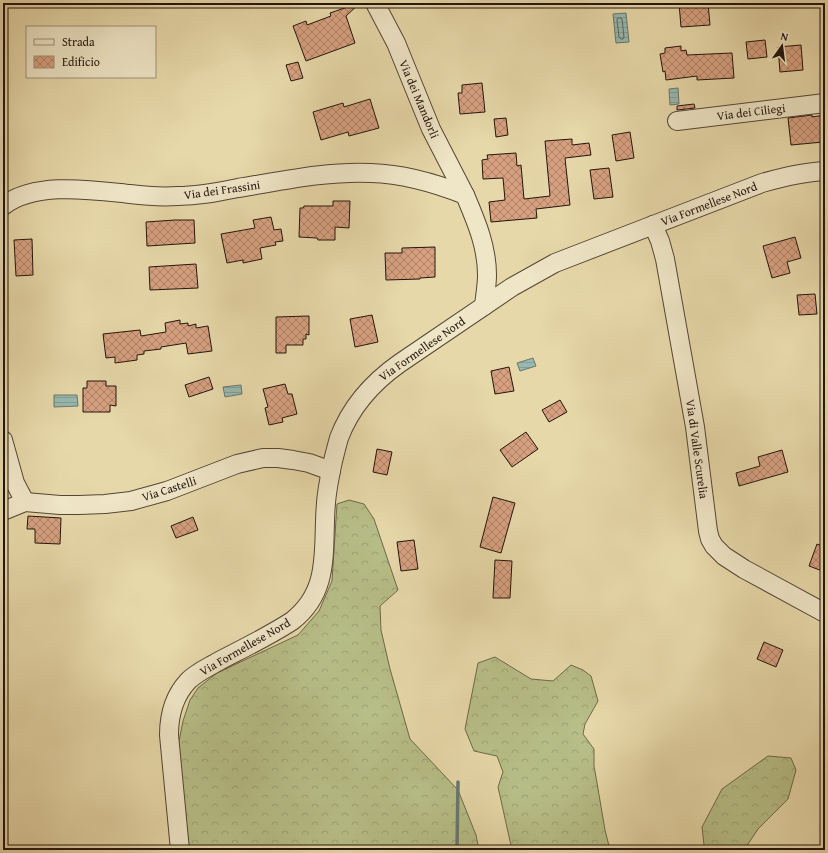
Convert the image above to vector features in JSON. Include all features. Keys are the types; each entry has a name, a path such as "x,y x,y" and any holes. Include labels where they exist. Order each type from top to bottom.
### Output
{"street":[{"name":"Via dei Mandorli","path":"375,3 396,43 431,129 465,195 480,230 485,250 487,275 484,306"},
{"name":"Via dei Ciliegi","path":"677,121 825,103"},
{"name":"Via Formellese Nord","path":"180,850 169,734 171,714 175,702 181,690 189,680 209,667 288,624 299,616 314,596 323,566 326,503 331,471 338,442 346,423 356,406 372,386 400,363 484,306 519,283 559,261 766,182 791,175 825,171"},
{"name":"Via dei Frassini","path":"3,206 20,197 38,192 54,190 86,190 161,196 190,196 316,176 370,172 391,174 425,182 465,195"},
{"name":"Via di Valle Scurelia","path":"654,225 665,259 691,399 710,539 717,550 733,562 825,613"},
{"path":"3,440 15,483 25,502"},
{"name":"Via Castelli","path":"3,511 25,502 79,506 131,501 167,491 237,464 263,458 284,458 309,463 331,471"}],"green space":[{"path":"349,500 364,504 374,519 398,590 380,606 381,630 390,669 410,739 458,790 476,835 479,850 189,850 178,746 183,721 190,700 198,688 217,673 298,635 319,611 332,581 337,504"},
{"path":"495,657 531,679 553,681 571,665 583,670 591,676 598,701 585,724 583,734 594,749 594,766 610,850 512,850 498,787 503,772 497,756 474,751 465,729 478,663"},
{"path":"768,756 791,758 796,770 788,799 758,829 744,850 702,850 704,845 702,827 722,789"}],"water":[{"path":"626,13 629,42 616,43 613,14"},
{"path":"678,88 679,104 670,105 669,89"},
{"path":"533,358 536,366 520,371 517,363"},
{"path":"241,385 242,394 225,397 223,387"},
{"path":"54,395 77,395 78,406 54,407"}],"building":[{"path":"359,3 346,16 355,43 306,61 293,26 306,21 307,25 331,16 330,13"},
{"path":"679,3 708,3 710,25 681,27"},
{"path":"765,40 767,57 748,59 746,42"},
{"path":"801,45 803,70 780,72 778,47"},
{"path":"681,46 681,51 686,50 687,55 732,53 734,78 697,80 697,76 666,80 660,54 665,53 665,48"},
{"path":"298,62 303,78 291,81 286,65"},
{"path":"482,83 485,112 460,114 458,93 462,93 462,85"},
{"path":"370,99 379,128 349,136 348,132 321,140 313,112 343,103 344,107"},
{"path":"694,104 695,108 677,110 677,106"},
{"path":"812,115 812,117 825,115 825,133 822,133 823,142 791,145 788,118"},
{"path":"506,118 508,135 496,137 494,119"},
{"path":"630,132 634,158 616,161 612,135"},
{"path":"572,139 572,145 589,143 591,155 565,158 570,205 536,209 537,218 491,222 489,202 505,200 503,178 483,179 482,160 488,159 487,155 516,153 517,166 521,165 524,199 550,196 545,141"},
{"path":"609,168 613,197 594,199 590,170"},
{"path":"333,201 350,201 349,228 335,227 335,240 318,240 317,238 299,237 300,208 303,208 304,206 333,206"},
{"path":"271,217 274,230 281,229 283,241 275,242 276,245 260,248 262,259 243,263 243,260 227,263 221,234 255,228 253,220"},
{"path":"194,220 195,243 147,246 146,222"},
{"path":"795,237 801,258 787,262 790,273 772,278 763,246"},
{"path":"32,239 33,275 16,276 14,240"},
{"path":"435,247 435,277 386,280 385,253 402,253 402,248"},
{"path":"196,264 198,288 150,290 149,267"},
{"path":"815,294 817,314 799,315 797,295"},
{"path":"372,315 378,342 355,347 350,319"},
{"path":"309,316 309,335 306,334 306,339 303,339 303,345 286,345 286,353 276,353 276,317"},
{"path":"180,320 180,324 188,323 188,326 196,324 196,328 208,326 212,351 188,354 186,343 161,347 161,349 144,351 144,354 137,355 137,360 115,363 115,357 106,358 103,334 140,330 141,336 166,332 165,323"},
{"path":"509,367 514,391 495,394 491,371"},
{"path":"209,377 213,389 189,397 185,385"},
{"path":"87,381 106,381 106,386 116,386 116,406 110,405 110,412 83,412 83,388 87,388"},
{"path":"285,384 288,394 292,394 297,414 282,418 283,422 269,425 265,408 268,407 263,389"},
{"path":"560,400 567,412 549,422 542,410"},
{"path":"526,432 538,449 512,467 500,450"},
{"path":"377,449 392,452 387,475 373,472"},
{"path":"782,450 788,472 739,486 736,473 760,466 758,457"},
{"path":"493,497 515,503 501,553 480,547"},
{"path":"28,516 61,518 60,544 35,543 35,529 27,529"},
{"path":"193,517 198,530 176,538 171,526"},
{"path":"414,540 418,569 401,571 397,542"},
{"path":"817,544 825,547 825,572 809,566"},
{"path":"495,560 512,561 510,598 493,598"},
{"path":"764,642 783,650 776,667 757,659"}],"waterway":[{"path":"457,850 458,782"}]}
